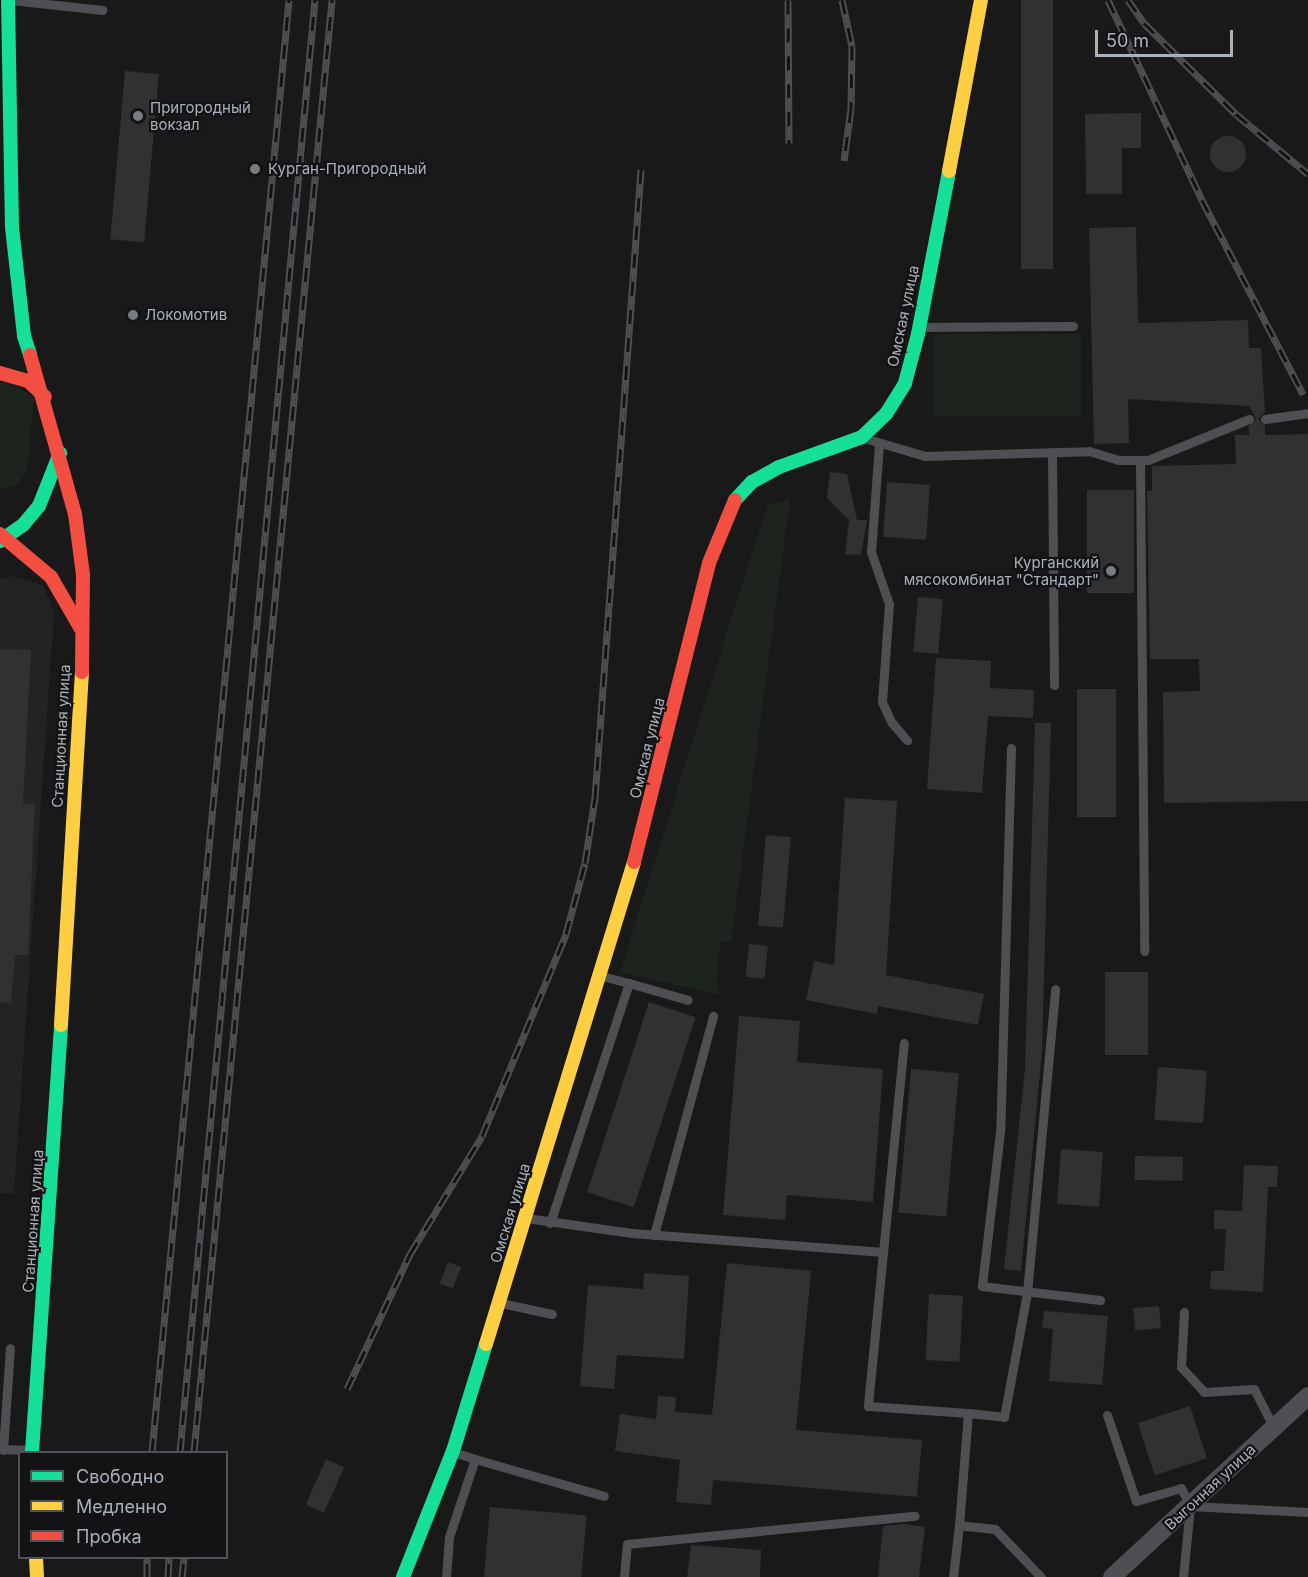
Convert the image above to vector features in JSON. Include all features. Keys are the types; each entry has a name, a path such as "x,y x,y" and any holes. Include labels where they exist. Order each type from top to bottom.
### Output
{"main road":[{"name":"Станционная улица","path":"10,0 12,227 24,336 45,397 75,514 83,575 84,634 50,1220 32,1451"},
{"name":"Омская улица","path":"403,1577 453,1451 600,976 644,828 710,563 732,504 752,482 779,467 862,437 886,414 905,383 919,327 981,0"},
{"name":"Станционная улица","path":"0,87 9,28"},
{"path":"0,373 28,381 45,397"},
{"path":"60,452 39,506 24,525 2,538 51,577 68,601 84,634"},
{"path":"36,1559 37,1577"}],"street":[{"name":"Выгонная улица","path":"1112,1577 1308,1396"}],"lane":[{"path":"10,0 102,10"},
{"path":"919,327 1073,327"},
{"path":"1265,419 1308,413"},
{"path":"862,437 879,444 926,456 1089,451 1119,460 1140,460 1249,419"},
{"path":"879,444 870,552 890,604 882,702 892,723 907,740"},
{"path":"1052,452 1054,685"},
{"path":"1140,460 1144,951"},
{"path":"1011,748 1000,1132 982,1286 1100,1300"},
{"path":"600,976 629,982 688,1000"},
{"path":"550,1223 629,982"},
{"path":"904,1042 868,1406 1004,1417 1027,1293 1055,990"},
{"path":"654,1235 713,1016"},
{"path":"526,1218 654,1235 883,1252"},
{"path":"500,1303 552,1314"},
{"path":"1184,1312 1181,1367 1204,1392 1254,1389 1274,1428"},
{"path":"10,1348 1,1449 32,1451"},
{"path":"953,1577 969,1413"},
{"path":"1107,1415 1136,1501 1181,1488 1190,1506 1183,1577"},
{"path":"453,1451 604,1496"},
{"path":"446,1577 449,1537 475,1459"},
{"path":"1190,1506 1308,1512"},
{"path":"624,1577 627,1544 915,1516"},
{"path":"959,1525 995,1529 1041,1577"}],"shaded area":[{"path":"934,334 1081,334 1081,416 934,416"},
{"path":"7,380 34,398 27,471 17,485 0,489 0,383"},
{"path":"790,500 731,942 721,941 716,981 721,995 620,972 767,505"},
{"path":"12,576 43,585 54,614 14,1193 0,1193 0,579"}],"building":[{"path":"1021,0 1053,0 1053,269 1021,269"},
{"name":"Пригородный вокзал","path":"125,71 159,74 144,242 110,239"},
{"path":"1141,113 1141,148 1122,148 1122,194 1086,194 1085,114"},
{"path":"1228,136 1241,141 1246,154 1241,167 1228,172 1215,167 1210,154 1215,141"},
{"path":"1136,227 1138,323 1248,320 1249,348 1261,348 1265,412 1258,419 1265,426 1265,435 1308,434 1308,801 1164,803 1163,692 1200,691 1199,659 1150,659 1147,491 1152,491 1152,466 1236,464 1235,435 1249,435 1249,426 1256,419 1249,406 1128,399 1129,443 1094,444 1089,228"},
{"path":"830,472 847,474 857,520 867,520 861,555 845,554 849,520 827,498"},
{"path":"887,482 930,485 926,540 883,537"},
{"path":"1087,490 1134,490 1134,593 1087,593"},
{"path":"918,597 943,599 938,654 913,652"},
{"path":"0,649 31,650 23,804 35,804 28,955 15,955 11,1003 0,1002"},
{"path":"936,658 991,661 990,688 1034,690 1033,718 988,716 982,793 927,789"},
{"path":"1077,689 1116,689 1116,817 1077,817"},
{"path":"1035,723 1051,723 1042,1052 1021,1271 1004,1269 1025,1069"},
{"path":"845,798 897,801 886,975 984,994 978,1025 878,1006 877,1014 806,1000 814,961 834,965"},
{"path":"766,835 791,837 783,928 758,926"},
{"path":"749,944 768,946 764,979 746,977"},
{"path":"1105,972 1148,972 1148,1055 1105,1055"},
{"path":"649,1002 696,1017 634,1207 587,1192"},
{"path":"739,1016 800,1021 797,1062 883,1069 873,1202 787,1195 785,1220 723,1215"},
{"path":"1158,1067 1207,1070 1203,1123 1154,1120"},
{"path":"911,1069 959,1073 946,1217 898,1212"},
{"path":"1061,1149 1103,1152 1099,1207 1057,1204"},
{"path":"1135,1156 1183,1157 1183,1181 1135,1180"},
{"path":"1244,1165 1278,1166 1277,1187 1268,1187 1263,1292 1210,1289 1211,1271 1224,1271 1226,1229 1214,1229 1214,1210 1242,1211"},
{"path":"448,1262 461,1267 453,1288 440,1283"},
{"path":"727,1263 811,1271 796,1430 922,1440 917,1497 713,1480 711,1505 676,1502 680,1460 615,1451 620,1414 656,1419 658,1396 676,1397 675,1412 712,1415"},
{"path":"644,1273 689,1276 684,1359 617,1355 614,1389 580,1386 588,1285 643,1289"},
{"path":"929,1294 963,1296 959,1362 926,1360"},
{"path":"1159,1306 1161,1328 1135,1330 1133,1308"},
{"path":"1044,1311 1108,1316 1102,1385 1049,1381 1053,1329 1042,1328"},
{"path":"1190,1406 1207,1458 1155,1475 1138,1423"},
{"path":"326,1459 344,1467 324,1513 306,1505"},
{"path":"490,1507 587,1515 581,1577 484,1577"},
{"path":"905,1524 925,1527 919,1577 878,1577 883,1526"},
{"path":"691,1545 761,1550 760,1577 687,1577"}],"railway":[{"path":"152,1451 289,0"},
{"path":"180,1451 315,0"},
{"path":"194,1451 332,0"},
{"path":"788,0 789,143"},
{"path":"842,0 852,46 851,109 844,161"},
{"path":"1108,0 1202,200 1303,394"},
{"path":"1128,0 1144,23 1236,114 1308,174"},
{"path":"347,1389 410,1254 482,1136 566,934 585,863 595,798 641,170"},
{"path":"147,1559 147,1577"},
{"path":"168,1577 169,1559"},
{"path":"182,1577 184,1559"}],"traffic: fast":[{"path":"8,0 12,227 24,336 30,355"},
{"path":"735,500 752,482 779,467 862,437 886,414 905,383 918,334 949,171"},
{"path":"0,541 23,525 39,506 60,453"},
{"path":"32,1451 61,1025"},
{"path":"403,1577 453,1451 486,1344"}],"traffic: slow":[{"path":"949,171 981,0"},
{"path":"61,1025 82,672"},
{"path":"486,1344 634,862"},
{"path":"36,1559 37,1577"}],"traffic: jam":[{"path":"30,355 75,514 83,575 82,672"},
{"path":"0,373 28,381 45,397"},
{"path":"634,862 709,563 735,500"},
{"path":"0,534 51,577 81,629"}],"place":[{"name":"Пригородный вокзал","path":"138,116"},
{"name":"Курган-Пригородный","path":"255,169"},
{"name":"Локомотив","path":"133,315"},
{"name":"Курганский мясокомбинат \"Стандарт\"","path":"1111,571"}]}
